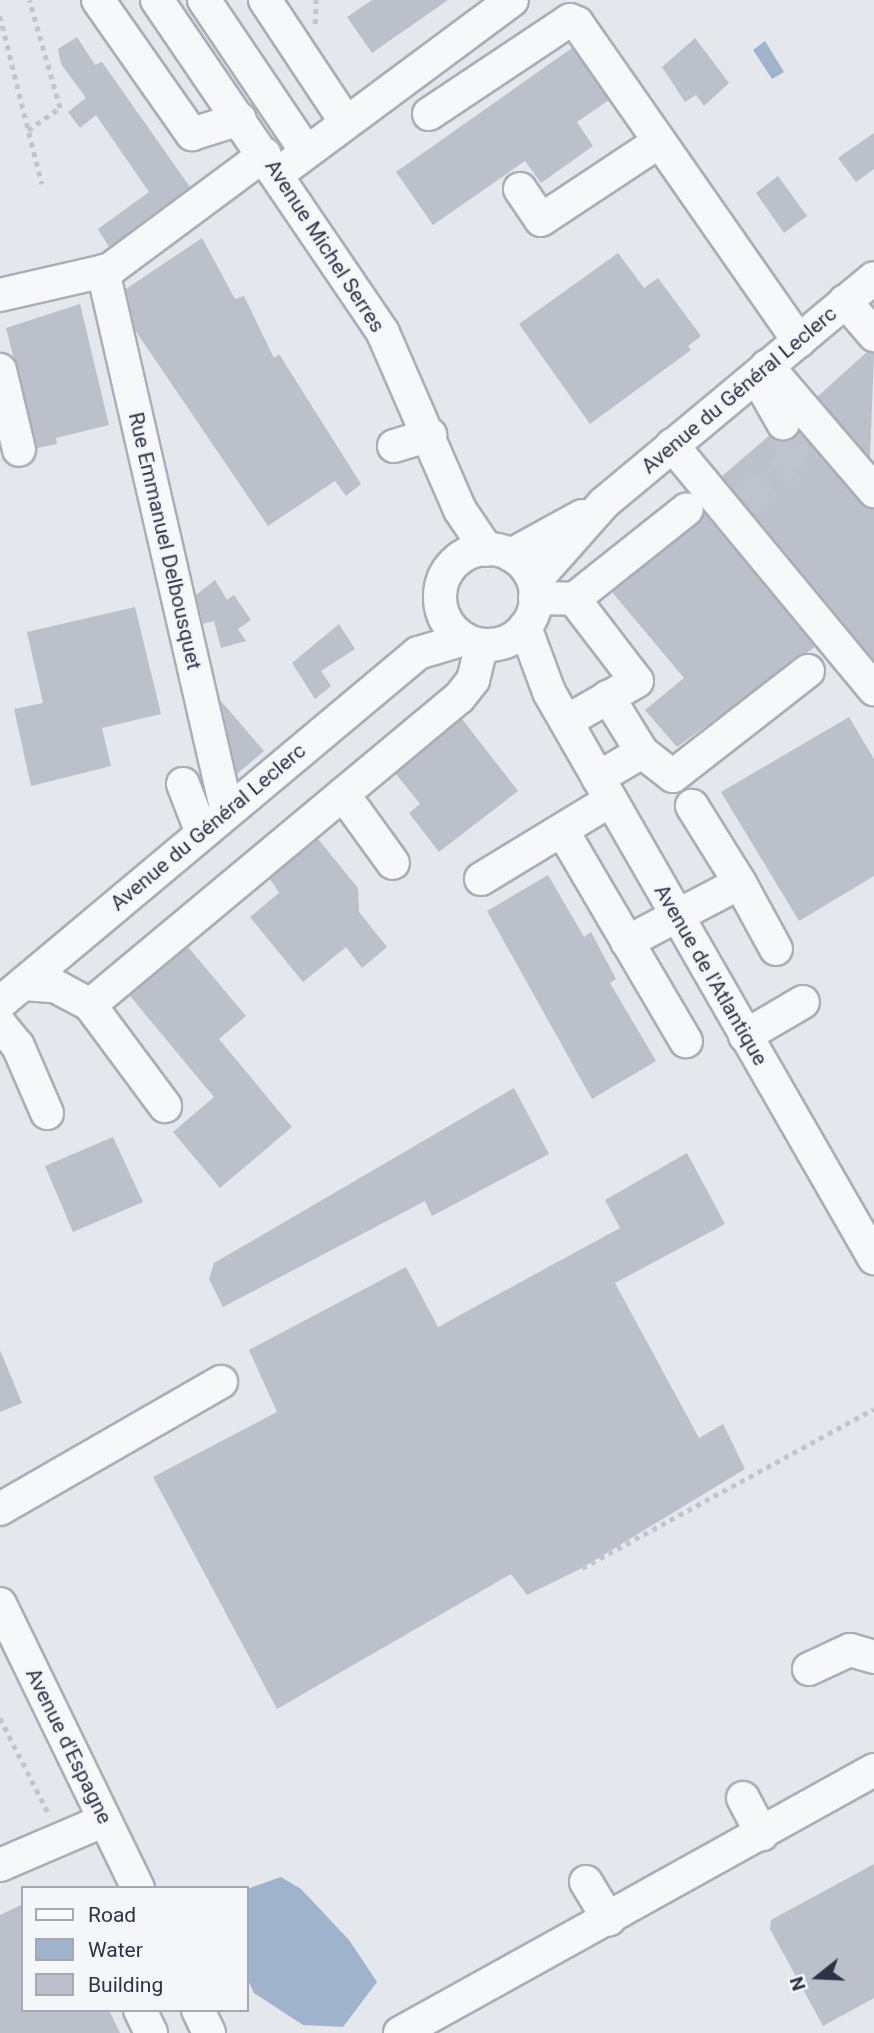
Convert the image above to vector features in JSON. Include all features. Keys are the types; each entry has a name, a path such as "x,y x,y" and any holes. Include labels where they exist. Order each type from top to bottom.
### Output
{"street":[{"path":"98,0 192,134 240,119"},
{"name":"Avenue Michel Serres","path":"158,0 272,163 383,333 430,435 460,510 499,552"},
{"path":"204,0 306,151"},
{"path":"265,0 345,121"},
{"path":"0,295 103,271 272,163 306,151 512,0"},
{"path":"429,114 570,20 799,341"},
{"path":"520,189 541,220 659,142"},
{"name":"Rue Emmanuel Delbousquet","path":"103,271 227,812"},
{"name":"Avenue du Général Leclerc","path":"535,589 604,503 874,278"},
{"path":"845,302 873,331"},
{"path":"0,370 19,450"},
{"path":"761,371 783,423"},
{"path":"761,371 874,491"},
{"path":"394,446 430,435"},
{"path":"672,445 723,502 874,689"},
{"name":"Avenue du Général Leclerc","path":"499,552 604,503"},
{"path":"574,599 687,509"},
{"name":"Avenue Michel Serres","path":"454,563 460,510"},
{"path":"481,642 445,619 441,605 443,582 454,563 499,552 535,589 574,599 637,681 567,721"},
{"path":"481,642 525,627 535,589"},
{"name":"Avenue du Général Leclerc","path":"12,993 418,653 441,605"},
{"name":"Avenue de l'Atlantique","path":"525,627 549,692 874,1258"},
{"path":"90,1005 459,698 472,680 481,642"},
{"name":"Avenue du Général Leclerc","path":"418,653 481,642"},
{"name":"Avenue de l'Atlantique","path":"481,642 549,692"},
{"path":"608,697 642,752 673,776 808,671"},
{"path":"481,879 562,830 642,752"},
{"path":"183,784 202,833"},
{"path":"343,794 393,863"},
{"path":"692,806 740,883 776,949"},
{"path":"562,830 686,1041"},
{"path":"627,942 676,914 740,883"},
{"path":"12,993 55,986 90,1005 165,1106"},
{"path":"745,1036 803,1002"},
{"path":"0,1024 18,1046 47,1113"},
{"path":"0,1509 221,1382"},
{"name":"Avenue d'Espagne","path":"0,1604 137,1886"},
{"path":"810,1669 850,1650 874,1657"},
{"path":"400,2033 609,1920 874,1770"},
{"path":"743,1798 762,1834"},
{"path":"0,1865 106,1820"},
{"path":"586,1882 609,1920"},
{"path":"141,2012 150,2033"},
{"path":"199,2012 209,2033"}],"path":[{"path":"28,130 60,107 29,0"},
{"path":"0,16 42,184"},
{"path":"582,1568 874,1409"},
{"path":"0,1718 62,1839"}],"water":[{"path":"765,41 784,72 772,79 753,50"},
{"path":"281,1877 301,1889 349,1940 377,1982 343,2027 303,2025 254,1993 248,1980 248,1889"}],"building":[{"path":"372,0 448,0 372,53 347,17"},
{"path":"77,37 95,65 102,62 190,187 109,247 98,229 149,192 96,115 80,128 68,112 86,98 61,64 58,49"},
{"path":"695,38 729,83 704,106 696,95 685,102 662,67"},
{"path":"572,48 609,100 577,122 593,146 541,183 525,161 433,225 396,172"},
{"path":"874,133 874,169 856,182 838,158"},
{"path":"778,176 807,216 784,233 756,193"},
{"path":"202,238 235,299 244,296 274,358 279,354 361,484 346,496 335,481 268,526 135,330 126,289"},
{"path":"618,253 644,288 658,278 701,336 688,346 691,350 590,424 519,324"},
{"path":"80,304 109,425 56,438 57,444 37,448 6,328"},
{"path":"867,352 874,353 870,458 817,397"},
{"path":"799,432 860,503 874,509 874,660 722,476 770,435 784,441"},
{"path":"704,513 815,647 677,747 645,710 684,678 612,592"},
{"path":"215,580 227,600 234,595 251,620 238,629 246,641 221,648 214,621 203,624 196,595"},
{"path":"135,607 161,714 102,728 111,766 31,786 14,709 43,703 27,632"},
{"path":"339,624 355,649 321,671 331,686 315,699 292,663"},
{"path":"220,700 264,751 237,774"},
{"path":"849,717 874,759 874,876 799,921 721,792"},
{"path":"462,719 518,791 439,852 409,813 420,804 396,774"},
{"path":"318,839 358,888 359,912 387,947 362,968 346,947 303,982 250,917 279,893 270,879"},
{"path":"548,875 584,937 591,932 616,979 610,983 656,1061 592,1099 487,911"},
{"path":"188,947 246,1016 219,1039 292,1127 220,1188 173,1132 214,1097 130,996"},
{"path":"514,1088 549,1154 432,1216 425,1201 223,1307 209,1279 214,1263"},
{"path":"113,1137 143,1202 73,1232 45,1166"},
{"path":"687,1153 725,1224 615,1283 699,1438 723,1424 745,1469 582,1568 527,1595 511,1574 277,1709 153,1477 277,1412 249,1350 406,1267 438,1327 620,1228 605,1200"},
{"path":"0,1350 22,1403 0,1412"},
{"path":"874,1864 874,1998 823,2026 770,1929 771,1920"},
{"path":"21,1905 21,2012 110,2012 120,2033 0,2033 0,1915"}],"tunnel":[{"path":"728,503 742,503 791,466 792,444 783,423"}]}
